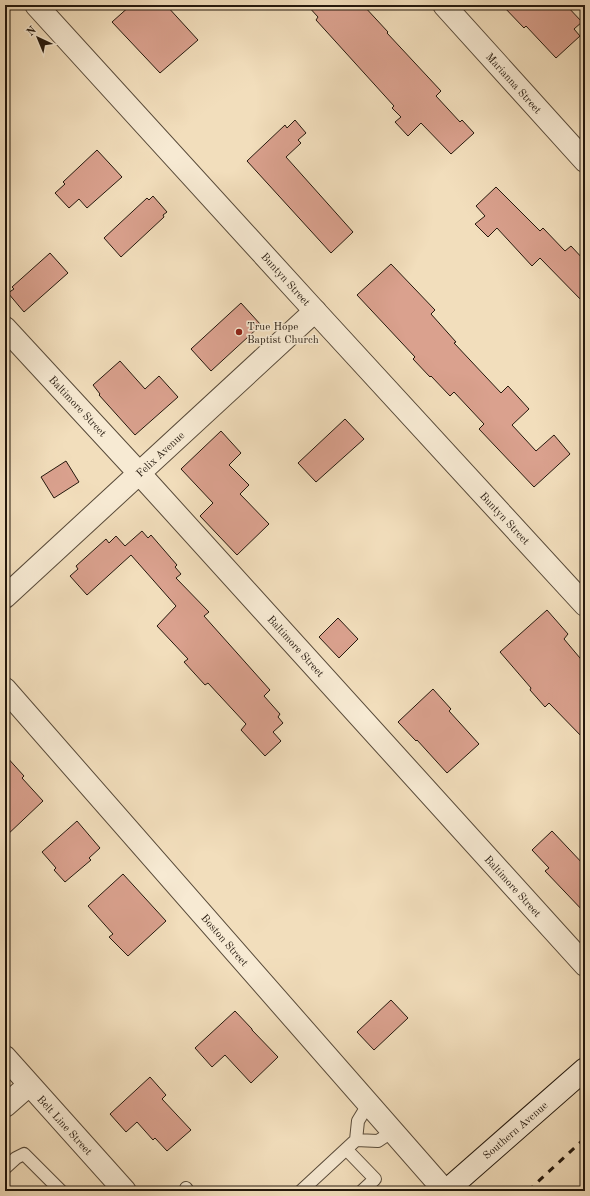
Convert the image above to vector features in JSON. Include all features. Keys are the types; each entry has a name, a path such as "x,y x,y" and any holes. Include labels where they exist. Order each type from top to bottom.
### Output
{"street":[{"name":"Buntyn Street","path":"36,5 585,605"},
{"name":"Marianna Street","path":"444,5 585,161"},
{"name":"Felix Avenue","path":"5,596 315,311"},
{"name":"Baltimore Street","path":"5,328 139,473 585,965"},
{"name":"Boston Street","path":"5,689 446,1191"},
{"name":"Belt Line Street","path":"5,1057 29,1086 125,1191"},
{"name":"Southern Avenue","path":"446,1191 585,1069"},
{"path":"5,1106 29,1086"}],"lane":[{"path":"302,1191 325,1175 346,1149 356,1140 358,1121 369,1103"},
{"path":"356,1140 378,1142 393,1131"},
{"path":"346,1149 375,1179 362,1191"},
{"path":"5,1168 16,1158 24,1154 61,1191"}],"building":[{"path":"131,5 166,5 198,40 160,73 112,22"},
{"path":"307,5 363,5 441,91 436,96 460,122 462,120 474,133 451,154 421,123 408,136 395,122 401,117 392,108 394,106 316,20 318,17"},
{"path":"502,5 566,5 582,22 574,29 580,36 556,58 526,26 524,28"},
{"path":"295,120 306,133 298,140 301,143 286,157 353,232 331,253 247,161 285,125 287,128"},
{"path":"97,150 122,177 87,208 79,199 69,208 55,193 65,184 63,182"},
{"path":"496,187 540,231 543,228 565,251 571,246 585,261 585,304 540,258 532,266 497,228 488,237 475,224 485,216 476,206"},
{"path":"153,196 167,212 163,215 164,217 121,257 104,238 147,198 149,200"},
{"path":"50,253 68,273 24,312 8,293 14,289 12,287"},
{"path":"391,264 435,310 431,314 456,342 454,343 501,393 508,386 529,409 512,425 536,451 554,435 570,454 534,487 479,429 484,424 454,392 450,396 431,376 430,377 413,359 415,357 357,295"},
{"path":"241,303 261,325 211,371 191,349"},
{"path":"120,361 145,389 159,376 178,397 135,435 99,395 100,394 93,385"},
{"path":"345,419 364,439 316,482 298,463"},
{"path":"221,431 241,453 229,465 249,485 240,494 269,524 237,555 200,516 213,503 181,469"},
{"path":"66,461 79,482 54,498 41,477"},
{"path":"142,531 148,538 151,535 177,565 175,567 181,574 176,578 209,612 204,616 270,690 264,696 280,714 278,717 283,723 273,732 281,741 265,756 241,730 246,724 208,683 205,685 184,662 188,659 157,626 176,606 131,555 87,595 70,576 78,569 76,566 106,539 109,543 116,536 125,546"},
{"path":"547,610 568,634 564,639 585,664 585,740 549,703 545,707 500,652"},
{"path":"338,618 358,639 339,658 319,637"},
{"path":"433,689 451,709 449,711 479,744 447,773 417,740 416,741 398,722"},
{"path":"5,755 24,776 22,778 43,801 5,837"},
{"path":"77,821 100,848 89,858 91,860 65,882 54,870 56,868 42,852"},
{"path":"552,831 585,866 585,913 545,871 549,868 532,850"},
{"path":"123,874 166,921 128,956 109,937 113,934 88,906"},
{"path":"391,1000 408,1018 374,1050 357,1032"},
{"path":"235,1011 278,1057 251,1083 225,1055 212,1067 195,1048"},
{"path":"150,1077 166,1095 162,1099 191,1130 167,1151 155,1138 153,1140 137,1122 126,1132 110,1114"}],"railway":[{"path":"528,1191 585,1138"}],"place":[{"name":"True Hope Baptist Church","path":"239,332"}]}
